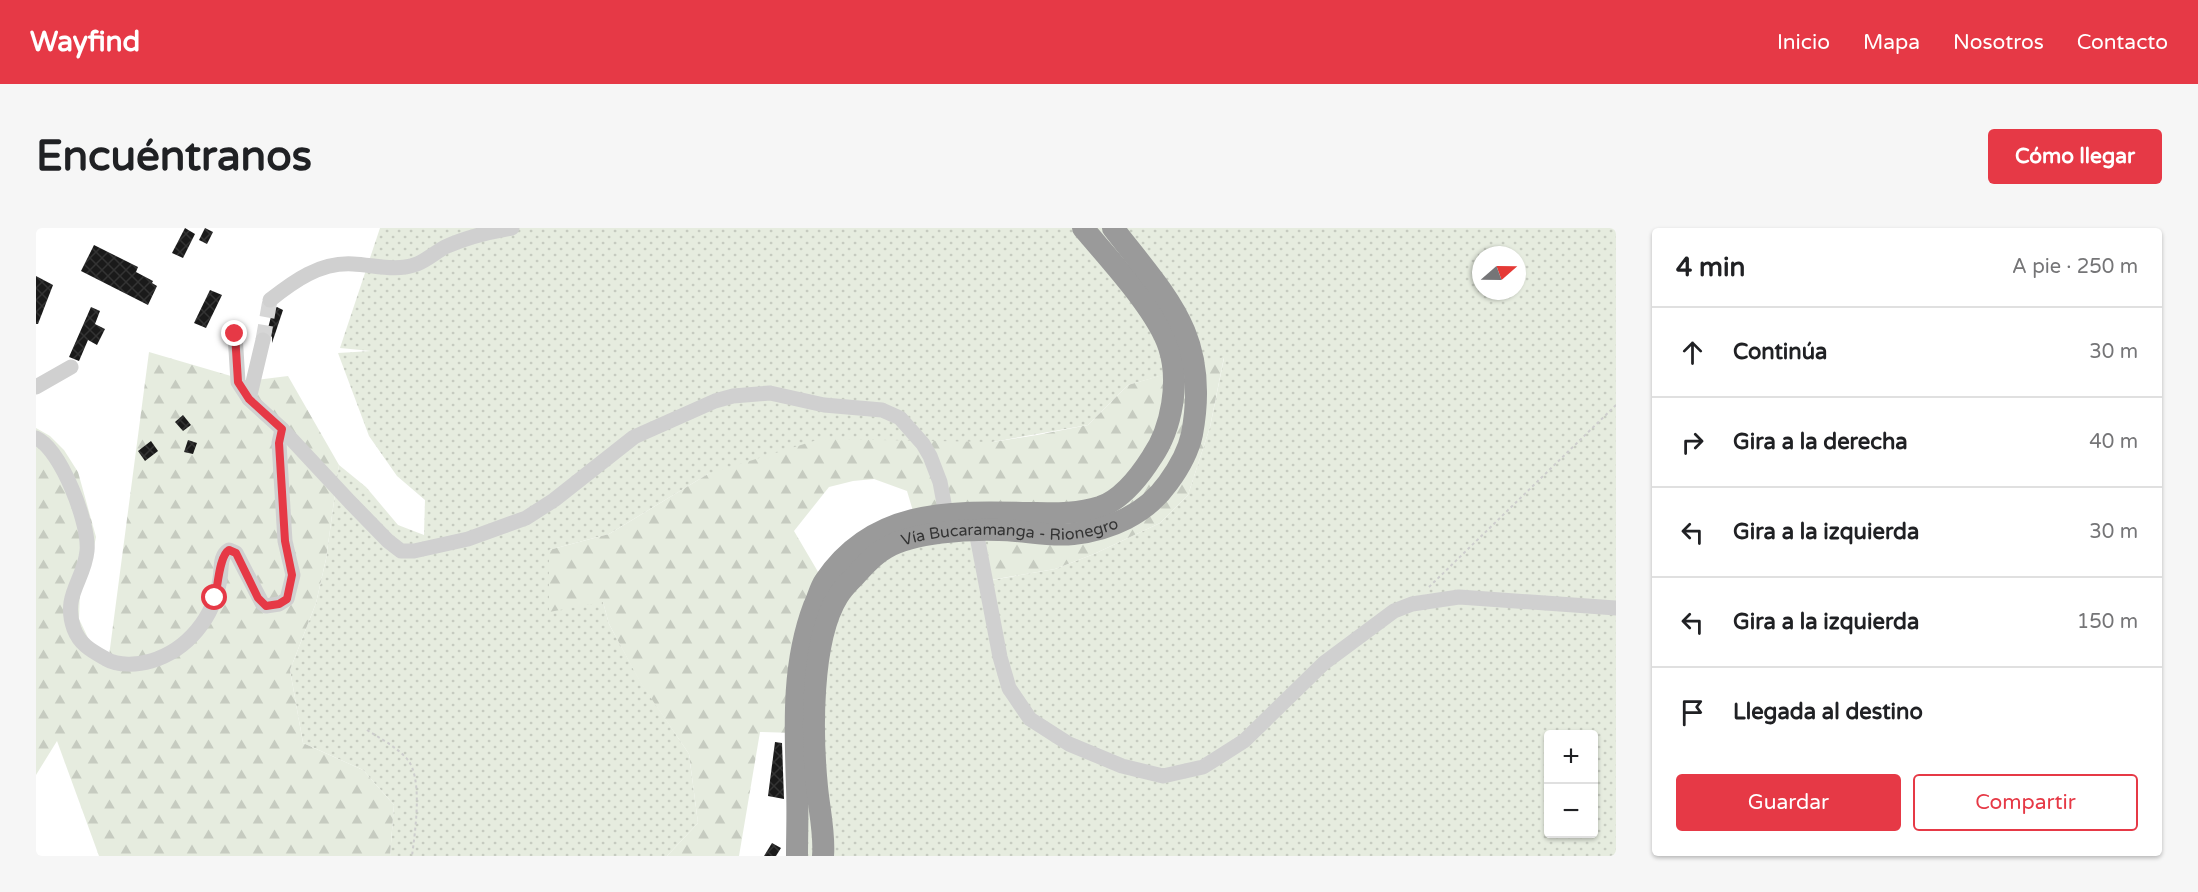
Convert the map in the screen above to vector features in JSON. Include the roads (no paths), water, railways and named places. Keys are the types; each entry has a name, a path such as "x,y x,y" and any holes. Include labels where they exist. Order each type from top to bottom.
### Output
{"highway":[{"name":"Vía Bucaramanga - Rionegro","path":"797,856 796,698 800,662 808,622 824,582 842,560 859,544 883,530 916,519 967,512 1067,514 1102,506 1124,492 1141,475 1158,449 1166,430 1172,402 1173,375 1169,347 1152,314 1083,228"},
{"name":"Vía Bucaramanga - Rionegro","path":"823,856 817,784 815,712 823,632 837,597 871,558 886,548 912,538 998,530 1072,534 1112,525 1139,512 1161,492 1182,463 1191,439 1197,405 1196,373 1188,337 1172,304 1113,228"}],"street":[{"path":"270,300 301,278 329,265 352,264 376,268 396,268 417,264 443,248 471,236 512,228"},
{"path":"235,334 238,382 249,399 282,429 394,547 401,550 414,551 468,539 526,518 554,500 634,437 715,401 733,396 770,393 824,405 882,410 900,418 919,439 930,456 940,482 946,514"},
{"path":"249,399 263,340"},
{"path":"36,387 71,367"},
{"path":"36,438 62,466 69,481 87,540 87,552 70,603 71,620 77,638 85,646 110,661 145,663 165,657 196,634 206,619 215,598 222,560 229,550 236,553 262,603 266,606 279,604 287,599 292,575 285,541 279,443 282,429"},
{"path":"976,531 993,626 1006,678 1009,688 1030,719 1069,744 1122,766 1163,776 1203,767 1244,741 1324,663 1394,611 1412,604 1459,597 1616,608"}],"tunnel":[{"path":"263,340 270,300"}]}
